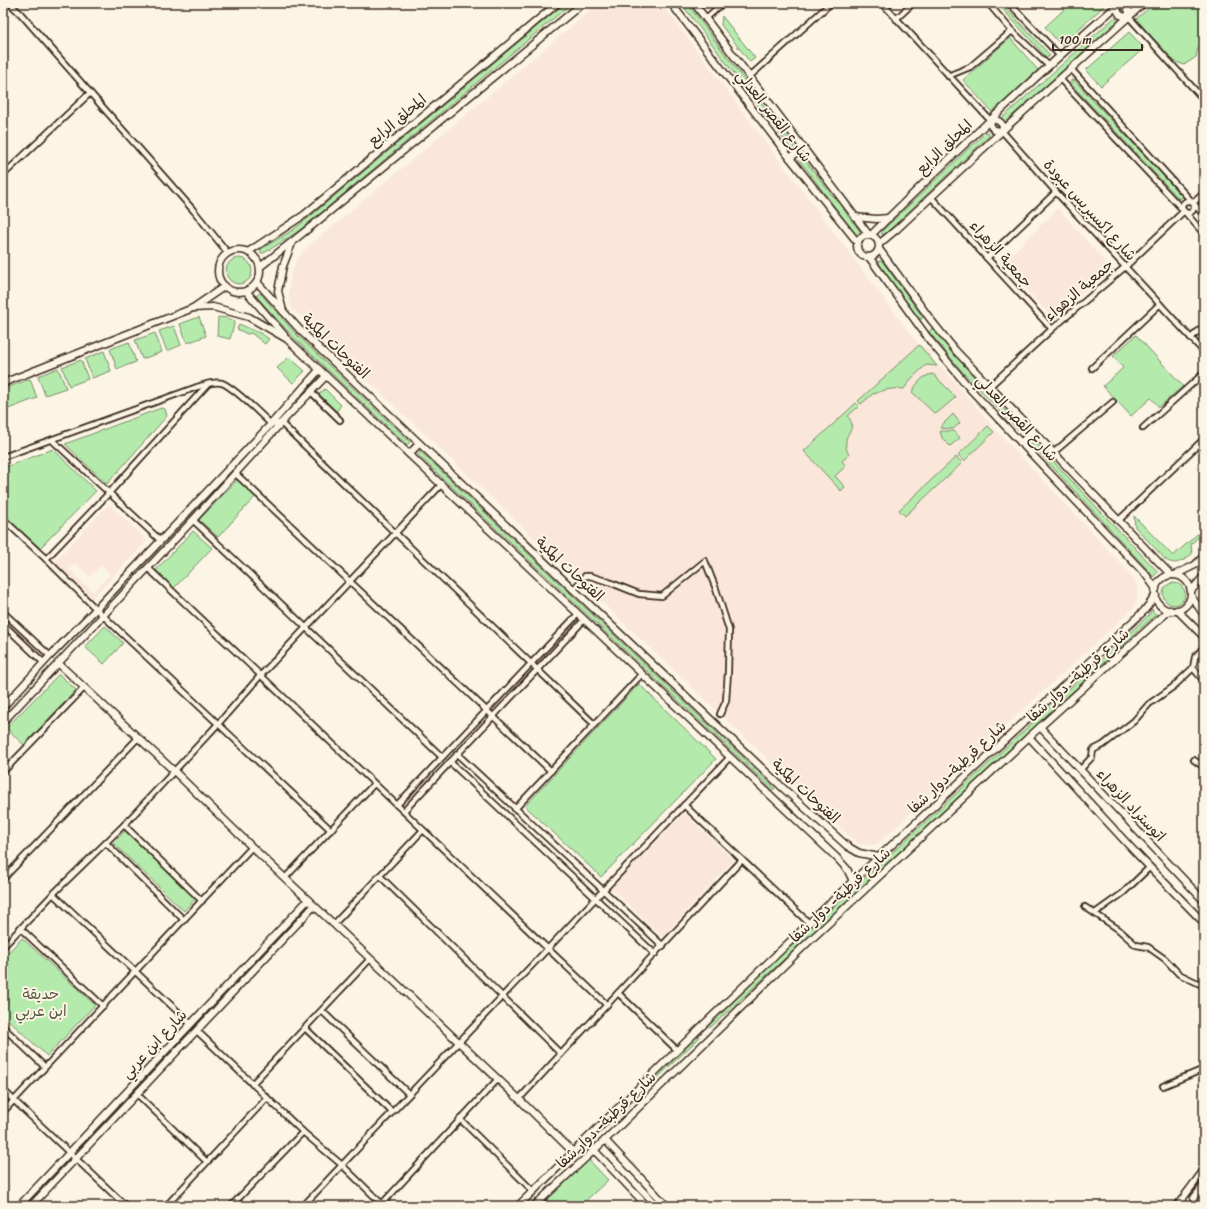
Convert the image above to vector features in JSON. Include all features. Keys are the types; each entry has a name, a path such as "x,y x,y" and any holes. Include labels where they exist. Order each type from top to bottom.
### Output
{"street":[{"path":"9,3 20,13 194,211 228,253"},
{"name":"المحلق الرابع","path":"248,252 304,215 558,3"},
{"path":"260,267 583,3"},
{"name":"شارع القصر العدلي","path":"671,3 790,158 858,243"},
{"name":"شارع القصر العدلي","path":"694,3 870,235"},
{"path":"705,19 723,3"},
{"path":"750,77 831,3"},
{"name":"المحلق الرابع","path":"870,235 990,120 882,3"},
{"path":"896,19 913,3"},
{"path":"988,3 1012,30 1049,66"},
{"path":"1009,3 1060,56"},
{"path":"1144,3 1128,16 1002,131 994,130 991,126 990,120 1118,4 1126,6 1129,11 1128,16 1204,100"},
{"path":"948,76 970,67 1012,30"},
{"path":"1071,69 1204,215"},
{"path":"1060,79 1204,234"},
{"path":"3,175 90,93"},
{"name":"المحلق الرابع","path":"879,246 1002,131"},
{"name":"شارع اكسبريس عبودة","path":"1002,131 1056,192 1204,352"},
{"path":"790,158 803,148"},
{"path":"987,258 1056,192"},
{"path":"1193,203 1204,193"},
{"name":"جمعية الزهراء","path":"931,197 1052,329"},
{"path":"1184,211 1182,207 1184,202 1188,201 1193,203"},
{"path":"1184,211 1189,212 1193,210 1193,203"},
{"name":"جمعية الزهواء","path":"990,386 1052,329 1125,266 1184,211"},
{"path":"855,217 876,219 889,218"},
{"path":"870,235 877,239 879,246 875,255 865,257 858,250 858,243 863,236 870,235"},
{"path":"284,312 278,292 283,266 292,242"},
{"name":"شارع القصر العدلي","path":"879,246 931,320 955,350 1118,521 1173,575"},
{"path":"237,250 248,252 254,256 260,267 260,275 257,282 246,291 234,292 228,289 221,282 218,275 218,266 221,259 228,253 237,250"},
{"name":"شارع القصر العدلي","path":"868,257 931,342 972,391 1146,575 1156,592"},
{"name":"الفتوحات المكية","path":"257,282 300,330 784,789 847,846 859,853 879,857"},
{"path":"3,383 193,308 225,286"},
{"path":"246,291 287,339 319,370 841,861 853,882"},
{"path":"1092,368 1160,304"},
{"path":"193,308 213,307 249,317 287,339"},
{"path":"921,328 931,320"},
{"path":"1191,338 1204,326"},
{"path":"3,706 271,424 319,370"},
{"path":"1143,428 1204,373"},
{"path":"3,722 326,376"},
{"path":"46,559 110,492 209,383"},
{"path":"3,457 209,383 220,383 232,388 271,424 281,423 594,724"},
{"path":"310,392 340,420"},
{"name":"شارع القصر العدلي","path":"1054,453 1113,402"},
{"path":"1021,443 1032,431"},
{"path":"1118,521 1204,439"},
{"path":"52,440 110,492 160,540"},
{"path":"409,454 419,444"},
{"path":"236,474 551,771"},
{"path":"3,947 53,894 124,825 218,724 260,676 441,484"},
{"path":"3,519 96,609 331,830"},
{"path":"193,520 442,757"},
{"path":"1173,575 1186,580 1190,585 1191,593 1189,602 1184,608 1177,610 1170,610 1160,605 1156,592 1161,580 1194,565 1204,556"},
{"path":"573,590 585,576 590,576 639,594 662,596 706,561 729,630 726,701 720,714"},
{"path":"148,568 607,1005"},
{"path":"1191,593 1204,576"},
{"name":"شارع قرطبة-دوار شفا","path":"518,1206 677,1050 879,857 1144,611 1156,592"},
{"path":"1191,593 1204,615"},
{"name":"شارع قرطبة- دوار شفا","path":"537,1205 803,947 1029,737 1170,610"},
{"path":"1177,610 1204,637"},
{"path":"3,612 50,656"},
{"path":"397,805 578,614"},
{"path":"404,811 584,620"},
{"path":"3,624 44,663"},
{"path":"1080,770 1092,758 1093,750 1103,745 1134,721 1149,704 1173,687 1193,668 1195,657 1204,647"},
{"path":"58,663 174,771 573,1152"},
{"path":"1193,668 1204,681"},
{"path":"515,809 642,674"},
{"path":"3,772 84,688"},
{"name":"اتوستراد الزهراء","path":"1040,727 1204,901"},
{"name":"اتوستراد الزهراء","path":"1029,737 1204,923"},
{"path":"3,879 138,738"},
{"path":"458,754 663,946"},
{"path":"303,1206 730,757"},
{"path":"1194,760 1201,765 1204,763"},
{"path":"450,762 655,954"},
{"path":"285,878 374,784"},
{"path":"775,800 784,789"},
{"path":"684,805 809,924"},
{"path":"124,825 202,900"},
{"path":"334,924 423,830"},
{"path":"106,843 184,920"},
{"path":"3,1112 252,847"},
{"path":"519,1099 742,860"},
{"path":"1095,913 1123,893 1150,867"},
{"path":"380,876 561,1054"},
{"path":"53,894 191,1024"},
{"name":"شارع ابن عربي","path":"19,1206 308,900"},
{"path":"31,1206 314,906"},
{"path":"1085,907 1118,930 1136,946 1148,947 1166,959 1179,974 1204,986"},
{"path":"20,928 103,1006"},
{"path":"794,938 803,947"},
{"path":"252,1084 370,959"},
{"path":"228,985 234,991"},
{"path":"618,993 677,1050"},
{"path":"322,1011 409,1094"},
{"path":"3,1027 45,1067"},
{"path":"305,1028 392,1112"},
{"path":"699,1029 708,1039"},
{"path":"197,1031 303,1132 342,1165 381,1205 498,1079"},
{"path":"1163,1086 1204,1069"},
{"path":"3,1090 126,1206"},
{"path":"137,1094 207,1162"},
{"path":"166,1206 267,1098"},
{"path":"460,1119 533,1191"},
{"path":"231,1206 303,1132"},
{"path":"605,1140 668,1206"},
{"path":"594,1150 648,1206"},
{"path":"1177,1206 1204,1170"},
{"path":"1194,1198 1204,1185"}],"shaded area":[{"path":"599,3 661,3 919,345 928,349 937,366 942,367 997,431 1129,572 1136,582 1138,592 1134,608 877,844 859,844 849,836 292,309 289,298 291,275 297,259 303,251"},
{"path":"1058,208 1110,268 1053,318 1002,264"},
{"path":"109,504 147,541 92,598 54,562","holes":["75,563 90,577 101,565 110,574 93,592 69,569"]},
{"path":"684,813 734,860 662,937 611,888"}],"green space":[{"path":"565,3 572,3 310,222 296,233 264,253 261,253 261,249 293,230 307,219"},
{"path":"681,3 687,3 794,146 793,148 791,149"},
{"path":"997,3 1001,3 1049,54 1049,57 1046,57"},
{"path":"1071,3 1101,3 1104,6 1061,45 1045,27"},
{"path":"1155,3 1204,3 1204,42 1198,48 1196,57 1184,65 1174,61 1136,19"},
{"path":"722,16 755,58 750,62 721,25"},
{"path":"1115,17 1118,21 1005,122 1003,122 1002,118"},
{"path":"1129,32 1144,48 1101,86 1086,70"},
{"path":"1010,38 1038,70 992,112 963,80"},
{"path":"1071,80 1074,80 1182,196 1179,199 1071,84"},
{"path":"986,132 989,133 989,136 885,234 882,235 882,231"},
{"path":"802,158 860,231 859,235 856,235 800,161"},
{"path":"239,258 248,262 252,271 248,280 239,284 230,280 226,271 230,262"},
{"path":"879,261 882,261 922,316 922,319 919,319 879,264"},
{"path":"260,293 296,334 410,442 407,445 293,337 256,296"},
{"path":"199,317 206,336 187,343 180,324"},
{"path":"218,317 235,321 230,339 217,336"},
{"path":"239,324 262,334 269,339 265,344 251,333 247,334 237,329"},
{"path":"174,326 181,345 167,351 159,331"},
{"path":"932,328 979,383 1023,429 1021,433 960,369 929,332"},
{"path":"155,333 162,352 142,359 135,340"},
{"path":"1136,335 1183,386 1159,407 1151,398 1131,416 1103,386 1123,368 1113,356"},
{"path":"129,342 136,362 117,369 110,349"},
{"path":"919,345 937,366 926,365 911,379 904,389 885,390 875,394 874,393 861,404 858,401"},
{"path":"104,351 111,371 92,378 85,359"},
{"path":"289,357 305,371 293,383 277,368"},
{"path":"81,360 88,379 69,386 62,367"},
{"path":"58,368 66,388 45,395 38,376"},
{"path":"933,374 956,397 935,414 912,392 920,380"},
{"path":"30,379 37,398 3,411 3,389"},
{"path":"325,389 341,405 336,412 319,394"},
{"path":"856,403 859,406 848,416 852,427 846,443 846,448 849,455 842,461 846,466 835,476 845,487 841,491 804,451"},
{"path":"161,408 165,409 167,416 107,484 65,444"},
{"path":"953,414 960,423 953,429 940,428 942,425"},
{"path":"988,426 994,432 964,461 958,455"},
{"path":"940,431 954,431 960,438 950,446 942,438"},
{"path":"1034,441 1158,572 1153,577 1031,444"},
{"path":"53,449 96,491 40,548 3,514 3,468"},
{"path":"420,451 775,788 773,790 417,454"},
{"path":"956,457 962,463 905,516 899,510"},
{"path":"237,480 255,497 218,537 199,520"},
{"path":"1134,516 1173,556 1204,528 1204,532 1191,544 1192,554 1182,561 1172,563 1165,559 1135,527"},
{"path":"193,531 212,548 174,588 156,570"},
{"path":"1174,583 1182,586 1185,594 1182,602 1174,605 1166,602 1163,594 1166,586"},
{"path":"1152,609 1154,613 1158,615 1153,617 711,1027 709,1026 708,1023 1149,615"},
{"path":"105,626 123,643 104,664 85,647"},
{"path":"59,674 76,690 24,745 6,728"},
{"path":"639,684 716,759 601,877 525,806"},
{"path":"125,831 196,898 184,911 113,843"},
{"name":"حديقة ابن عربي","path":"22,938 95,1005 47,1056 3,1015 3,958"},
{"path":"699,1033 699,1038 524,1206 516,1206 695,1034"},
{"path":"589,1160 608,1180 580,1206 549,1206 545,1202"}]}
